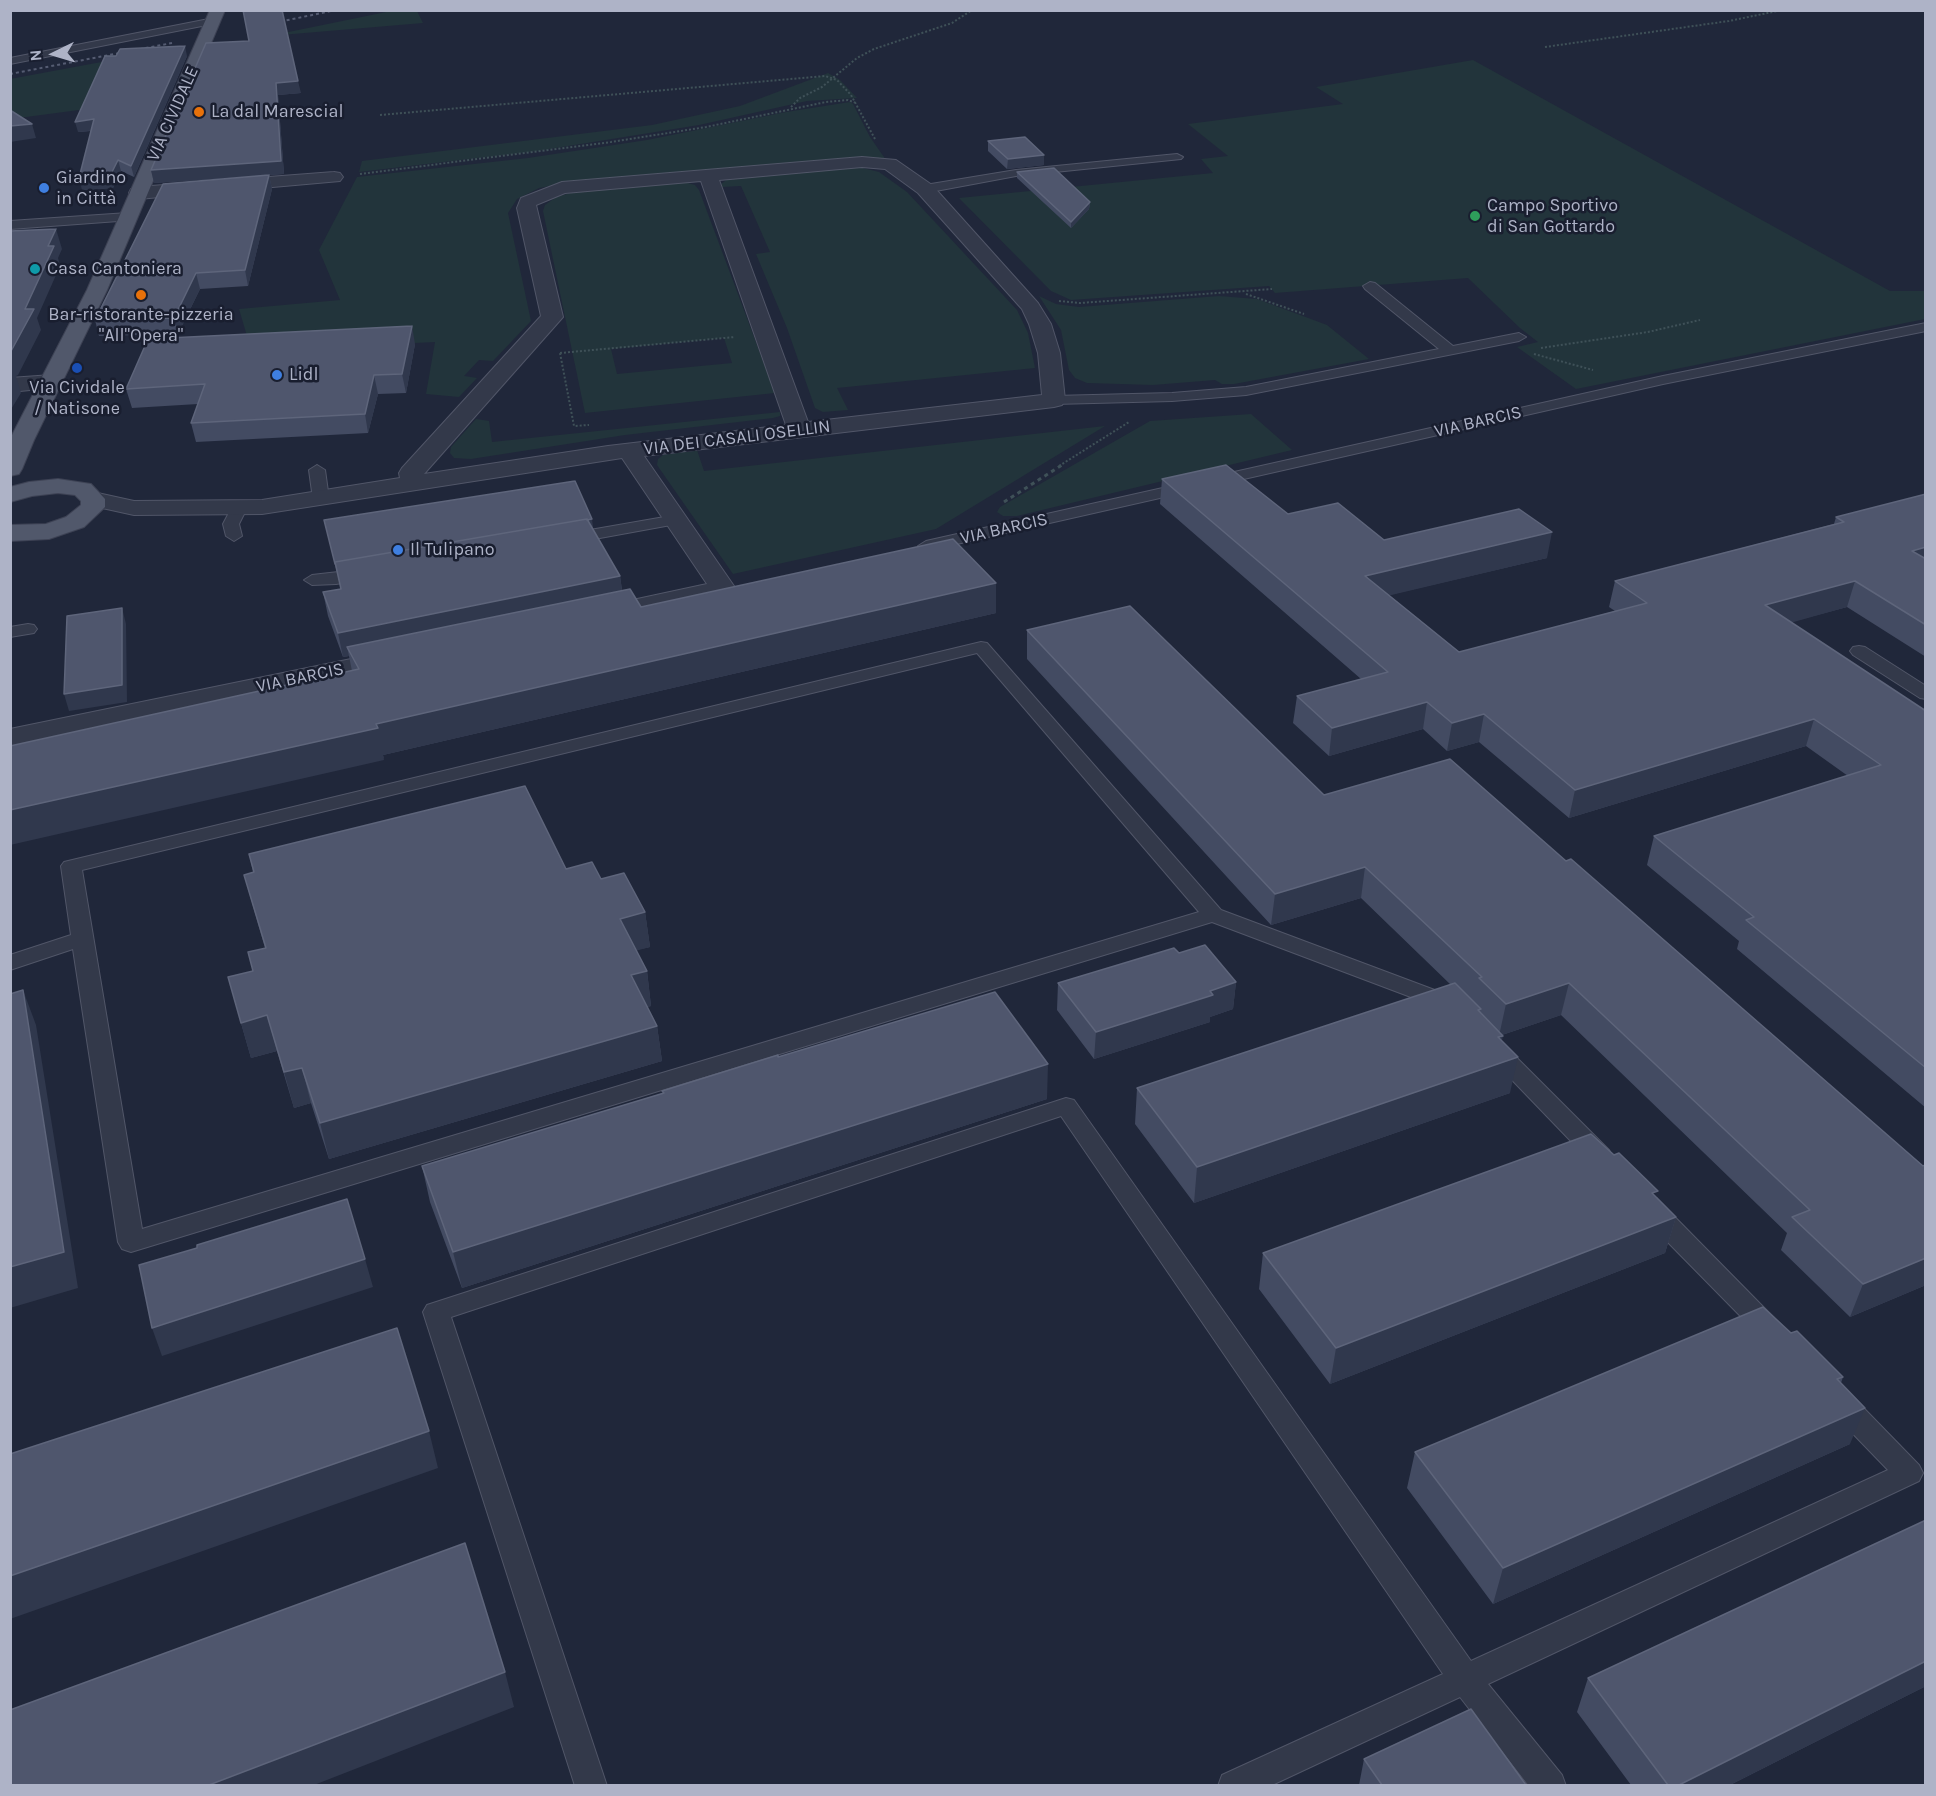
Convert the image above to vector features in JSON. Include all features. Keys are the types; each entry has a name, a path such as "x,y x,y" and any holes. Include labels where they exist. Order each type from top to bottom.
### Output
{"main road":[{"name":"VIA CIVIDALE","path":"10,469 21,440 97,290 216,16"},
{"path":"21,440 37,464 71,487"},
{"path":"10,495 44,487 71,487 82,489 93,499 93,507 75,522 18,536"}],"street":[{"path":"414,483 411,473 552,317 526,208 528,202 549,190 574,185 870,162 885,163 899,169 925,189 1031,307 1046,339 1054,400"},
{"path":"708,174 800,431"},
{"path":"138,194 334,177"},
{"path":"10,385 52,382"},
{"name":"VIA DEI CASALI OSELLIN","path":"93,499 134,508 239,508 321,499 629,451 1054,400"},
{"path":"572,621 729,588 676,520 629,451"},
{"name":"VIA DEI CASALI OSELLIN","path":"75,522 134,508"},
{"name":"VIA BARCIS","path":"10,738 420,653"}],"lane":[{"path":"10,61 216,16"},
{"path":"925,189 1016,173 1177,157"},
{"path":"10,225 128,217"},
{"path":"1370,286 1451,351"},
{"name":"VIA BARCIS","path":"914,549 1663,380 1926,327"},
{"path":"1054,400 1227,394 1503,341 1522,344"},
{"path":"317,470 321,499"},
{"path":"234,536 231,524 239,508"},
{"path":"554,542 676,520"},
{"path":"312,580 336,579 382,571"},
{"path":"1213,915 131,1242 71,866 981,647 1213,915 1452,1005 1793,1354"},
{"path":"1859,651 1926,694"},
{"path":"10,963 83,938"},
{"path":"591,1785 436,1312 1066,1106 1465,1679 1550,1785"},
{"path":"1234,1785 1909,1473 1826,1388"}],"path":[{"path":"790,108 800,98 822,87 857,57 874,49 952,23 972,10"},
{"path":"1545,47 1729,21 1782,10"},
{"path":"380,115 807,76 832,77 857,103 841,100 790,108 706,127 382,172"},
{"path":"1054,299 1080,303 1272,289"},
{"path":"1240,293 1259,297 1304,314"},
{"path":"1522,344 1648,332 1700,320"},
{"path":"589,425 574,426 560,353 766,334"},
{"path":"1503,341 1522,344 1601,372"},
{"path":"1001,504 1135,418"}],"shaded area":[{"path":"391,11 417,11 423,23 269,36"},
{"path":"123,58 94,108 11,119 10,79"},
{"name":"Campo Sportivo di San Gottardo","path":"1473,60 1890,291 1925,291 1925,319 1576,389 1517,347 1538,342 1520,328 1468,278 1275,293 1269,286 1071,300 1051,291 959,198 1213,173 1201,159 1228,156 1188,124 1343,104 1316,87"},
{"path":"828,73 840,80 857,98 807,101 699,125 537,151 359,172 362,161 652,125 740,106"},
{"path":"850,102 886,160 852,159 585,180 539,188 517,199 508,213 531,321 493,361 479,360 464,376 477,378 459,397 426,394 435,342 176,355 247,336 239,309 340,300 319,250 357,177 528,158 647,140 786,112"},
{"path":"859,167 879,172 907,192 1017,310 1028,333 1035,368 837,388 848,410 823,412 815,408 787,328 756,254 770,252 741,186 722,187 721,184 729,178 737,177"},
{"path":"684,182 695,185 699,190 775,393 585,413 543,211 545,205 556,197 574,192","holes":["724,338 732,363 617,374 611,349"]},
{"path":"1039,296 1056,304 1079,307 1219,296 1257,299 1327,325 1369,359 1234,384 1222,384 1215,380 1153,385 1087,383 1075,378 1069,370 1061,330"},
{"path":"780,412 780,416 773,418 625,435 471,459 454,458 450,453 451,447 476,419 489,421 492,442"},
{"path":"1251,414 1292,450 1017,516 1003,516 997,512 1000,507 1150,421"},
{"path":"1105,426 936,529 733,574 657,465 658,459 663,455 697,450 704,471"}],"building":[{"path":"243,10 282,10 298,81 276,83 281,161 151,170 206,43 249,41"},
{"path":"185,46 131,166 118,160 110,176 79,178 94,119 75,122 105,56 116,56 120,49"},
{"path":"10,110 32,124 10,126"},
{"path":"1025,137 1044,155 1008,159 988,141"},
{"path":"1054,168 1090,202 1071,222 1017,172"},
{"path":"269,175 245,270 196,273 174,318 95,320 163,184"},
{"path":"56,229 48,246 54,246 25,309 34,309 10,353 10,231"},
{"path":"412,326 402,374 374,375 365,414 191,423 205,384 126,389 148,339"},
{"path":"1226,465 1288,514 1338,503 1384,540 1519,509 1552,532 1365,576 1459,652 1647,603 1615,581 1844,522 1836,517 1926,494 1926,547 1912,551 1926,559 1926,625 1855,581 1765,605 1926,711 1926,1068 1746,920 1754,917 1654,836 1881,765 1814,719 1575,790 1484,714 1452,723 1427,702 1332,728 1297,696 1388,672 1162,479"},
{"name":"Il Tulipano","path":"575,481 592,519 335,562 335,564 324,520"},
{"path":"587,519 620,576 338,633 323,592 341,589 335,562"},
{"path":"953,539 996,583 376,724 378,728 10,810 10,746 359,669 347,647 630,589 641,607"},
{"path":"1130,606 1324,795 1450,759 1566,861 1571,859 1923,1166 1926,1164 1926,1258 1863,1284 1792,1217 1810,1210 1569,983 1506,1004 1479,978 1482,977 1365,867 1275,894 1027,630"},
{"path":"122,608 122,685 64,694 67,616"},
{"path":"525,786 566,869 592,862 601,879 624,873 645,912 620,919 647,971 631,975 657,1026 320,1123 302,1068 284,1072 267,1015 241,1023 228,977 253,971 248,952 266,948 244,875 254,872 249,854"},
{"path":"1205,945 1236,982 1210,991 1213,995 1096,1032 1058,983 1174,948 1179,953"},
{"path":"1455,983 1481,1009 1478,1010 1503,1036 1498,1037 1518,1057 1197,1167 1137,1088"},
{"path":"23,990 64,1252 10,1267 10,994"},
{"path":"995,992 1048,1064 453,1252 422,1166 664,1093 662,1091 778,1055 778,1057"},
{"path":"1591,1134 1614,1155 1619,1153 1658,1191 1652,1193 1676,1217 1336,1348 1263,1253"},
{"path":"347,1199 365,1259 152,1328 139,1265"},
{"path":"1763,1307 1791,1333 1797,1331 1843,1377 1837,1379 1865,1408 1503,1568 1415,1452"},
{"path":"397,1328 429,1431 10,1576 10,1454"},
{"path":"1926,1520 1926,1661 1679,1785 1668,1785 1588,1678"},
{"path":"465,1543 505,1672 209,1785 10,1785 10,1710"},
{"path":"1471,1709 1526,1785 1382,1785 1364,1759"}],"railway":[{"path":"269,24 336,10"},
{"path":"10,74 172,43"}],"place":[{"name":"La dal Marescial","path":"199,112"},
{"name":"Giardino in Città","path":"44,188"},
{"name":"Campo Sportivo di San Gottardo","path":"1475,216"},
{"name":"Casa Cantoniera","path":"35,269"},
{"name":"Bar-ristorante-pizzeria \"All\"Opera\"","path":"141,295"},
{"name":"Via Cividale / Natisone","path":"77,368"},
{"name":"Lidl","path":"277,375"},
{"name":"Il Tulipano","path":"398,550"}]}
